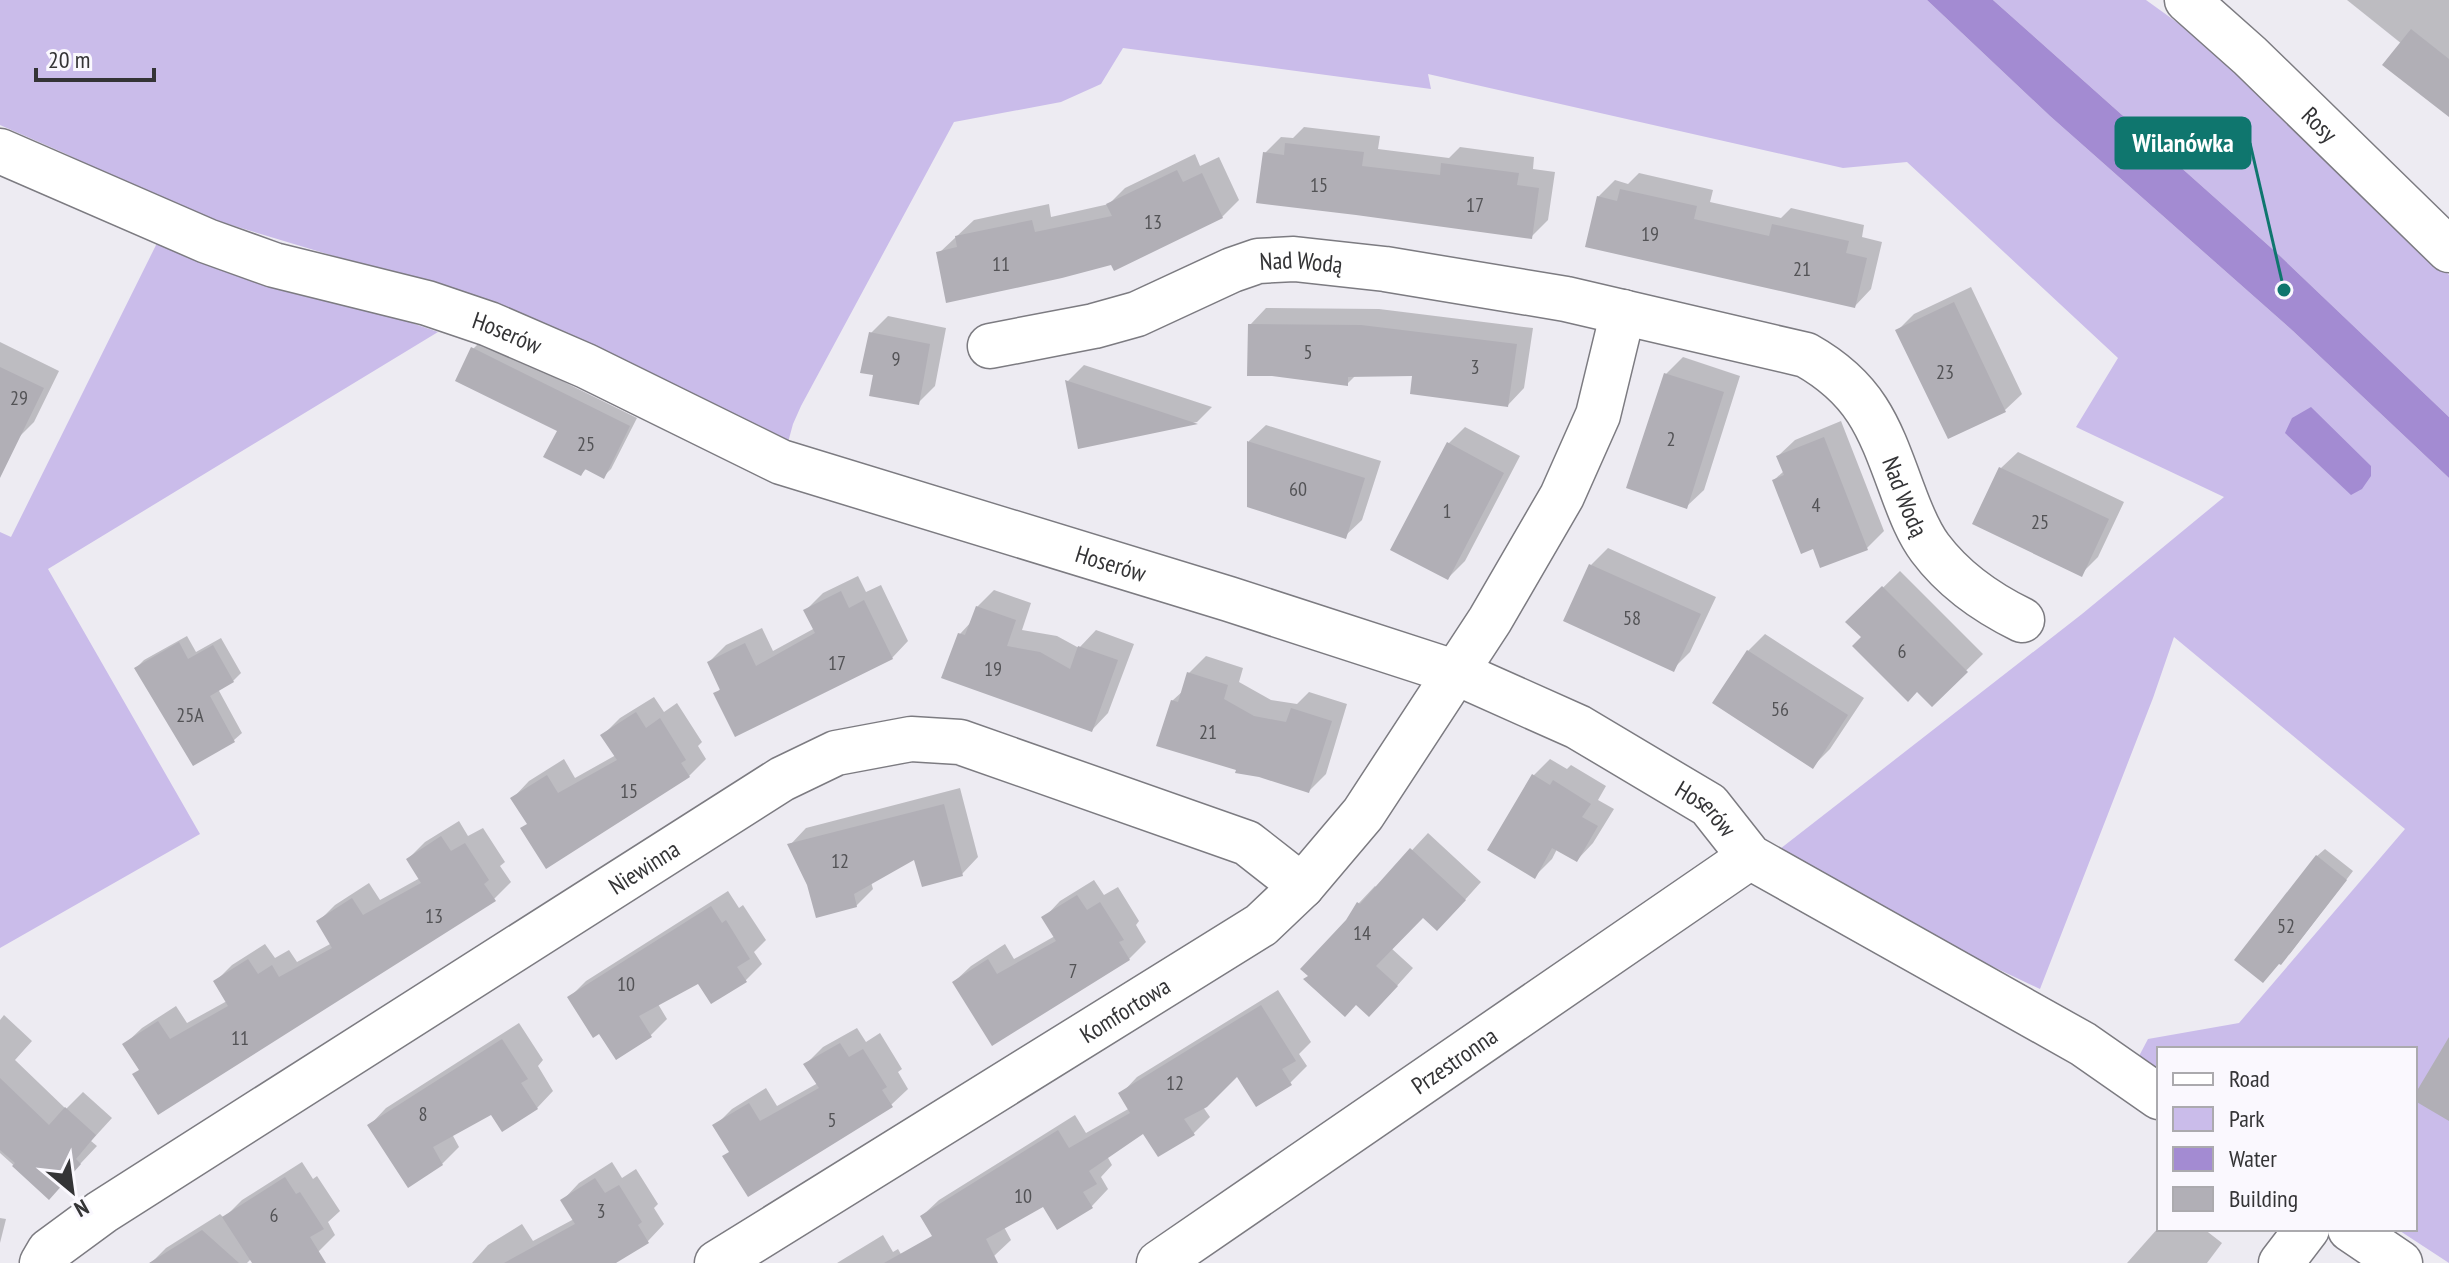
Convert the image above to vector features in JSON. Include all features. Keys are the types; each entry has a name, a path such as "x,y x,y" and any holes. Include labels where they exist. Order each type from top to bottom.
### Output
{"street":[{"name":"Rosy","path":"2187,0 2250,56 2449,250"},
{"name":"Hoserów","path":"0,151 207,241 274,265 427,303 489,324 586,366 781,462 1229,599 1457,673 1578,727 1709,805 1750,857 2083,1044 2157,1096"},
{"name":"Nad Wodą","path":"990,346 1094,326 1137,314 1232,270 1258,261 1294,259 1385,269 1566,299 1806,355 1835,373 1855,392 1872,416 1909,507 1930,549 1966,586 2022,620"},
{"path":"1457,673 1562,496 1598,415 1623,312"},
{"name":"Komfortowa","path":"717,1263 1261,925 1302,886 1363,814 1457,673"},
{"name":"Niewinna","path":"42,1263 49,1251 102,1212 782,779 836,753 911,739 960,742 1247,843 1302,886"},
{"name":"Przestronna","path":"1159,1263 1750,857"},
{"path":"2281,1263 2305,1231"},
{"path":"2353,1231 2400,1263"}],"green space":[{"path":"0,0 1927,0 2050,116 2293,331 2449,478 2449,1263 2400,1231 2417,1231 2417,1047 2157,1047 2157,1071 2138,1058 2148,1039 2239,1023 2405,829 2174,637 2040,989 1868,907 1771,856 2082,614 2224,497 2076,427 2118,358 1907,162 1843,168 1428,74 1431,89 1123,48 1101,84 1061,102 954,122 801,406 787,446 377,269 178,209 0,125"},
{"path":"1993,0 2146,0 2196,36 2308,136 2449,275 2449,417 2278,254"},
{"path":"160,237 438,332 48,569 200,834 0,948 0,532 11,537"}],"water":[{"path":"1927,0 1993,0 2278,254 2449,417 2449,478 2293,331 2050,116"},
{"path":"2311,407 2371,466 2371,476 2362,489 2351,495 2285,433 2292,418"}],"building":[{"path":"2411,29 2449,59 2449,117 2382,65"},
{"path":"1285,143 1364,152 1362,166 1440,175 1441,163 1519,173 1517,185 1539,188 1532,239 1256,203 1263,152 1284,155"},
{"path":"1177,170 1183,182 1202,173 1223,218 1114,271 1111,265 946,303 936,252 957,247 955,236 1032,220 1035,232 1112,216 1106,204"},
{"path":"1620,189 1697,206 1694,219 1769,236 1772,224 1849,241 1846,253 1867,258 1855,308 1585,247 1597,196 1617,201"},
{"path":"1954,302 2006,412 1948,439 1895,330"},
{"path":"1248,324 1361,325 1517,344 1508,407 1410,394 1412,376 1348,377 1348,386 1272,376 1247,376"},
{"path":"869,332 930,344 919,405 869,396 873,375 860,373"},
{"path":"471,347 630,426 604,479 585,469 581,476 543,457 557,431 455,381"},
{"path":"0,367 44,388 0,478"},
{"path":"1664,373 1724,392 1687,509 1626,488"},
{"path":"1065,380 1198,424 1078,449"},
{"path":"1824,437 1868,550 1820,568 1813,549 1801,554 1772,480 1784,475 1776,456"},
{"path":"1247,441 1365,478 1346,539 1247,507"},
{"path":"1447,442 1504,473 1448,580 1390,550"},
{"path":"1999,467 2109,519 2082,577 1972,524"},
{"path":"1589,564 1701,614 1674,672 1563,621"},
{"path":"1882,586 1968,672 1932,707 1917,692 1908,702 1852,646 1861,637 1845,622"},
{"path":"841,591 849,608 864,600 893,659 735,737 713,693 720,690 707,662 745,643 756,666 815,633 803,610"},
{"path":"976,606 1016,620 1007,646 1040,652 1070,669 1078,646 1118,660 1092,732 941,678 958,633 965,635"},
{"path":"179,642 188,659 213,645 234,682 210,696 235,742 193,766 134,668"},
{"path":"1747,650 1848,715 1813,769 1712,703"},
{"path":"1187,672 1228,685 1224,699 1254,716 1286,722 1291,708 1332,721 1309,793 1259,777 1235,773 1236,770 1156,746 1171,700 1178,702"},
{"path":"636,712 646,728 660,718 686,760 681,763 690,777 546,869 520,828 527,824 510,798 547,775 558,793 617,760 600,735"},
{"path":"1532,774 1550,785 1553,780 1591,804 1582,817 1598,826 1577,862 1552,848 1535,879 1487,850"},
{"path":"944,804 963,876 922,887 914,860 854,894 857,907 816,918 807,885 787,844"},
{"path":"441,836 451,851 465,843 489,880 484,884 496,901 158,1115 132,1074 139,1070 122,1044 158,1021 170,1039 228,1006 213,981 248,959 258,974 272,965 279,977 332,948 316,921 352,898 363,915 421,883 406,859"},
{"path":"1410,848 1466,900 1437,931 1423,918 1376,966 1398,986 1369,1017 1356,1005 1345,1017 1303,979 1308,976 1300,969 1346,920 1357,902 1360,904"},
{"path":"2316,855 2347,880 2281,965 2263,983 2234,960"},
{"path":"1077,895 1087,910 1100,902 1124,940 1119,942 1130,960 992,1046 952,982 988,959 997,974 1056,941 1041,917"},
{"path":"711,906 722,923 726,920 750,959 737,967 747,982 711,1004 698,984 639,1016 652,1037 616,1060 599,1034 593,1038 567,997"},
{"path":"1261,1005 1296,1061 1282,1069 1292,1085 1256,1107 1237,1077 1207,1107 1184,1119 1195,1135 1158,1157 1143,1134 1089,1171 1097,1184 1083,1192 1093,1208 1057,1230 1043,1207 986,1239 998,1263 884,1263 932,1236 920,1216 1058,1130 1069,1148 1130,1113 1118,1093"},
{"path":"2449,1037 2449,1121 2417,1102 2417,1091"},
{"path":"502,1039 528,1079 521,1083 538,1109 502,1132 491,1115 433,1147 443,1165 408,1188 367,1125"},
{"path":"840,1043 849,1057 863,1049 887,1087 882,1090 893,1107 748,1197 722,1156 729,1152 712,1125 749,1103 760,1121 819,1088 803,1064"},
{"path":"0,1078 49,1125 65,1107 96,1135 76,1159 81,1164 49,1200 12,1166 15,1163 0,1150"},
{"path":"285,1177 296,1194 300,1192 324,1229 310,1237 326,1263 252,1263 222,1217"},
{"path":"595,1178 605,1193 619,1185 642,1222 638,1225 649,1243 616,1263 504,1263 575,1224 560,1200"},
{"path":"202,1230 239,1263 149,1263"}],"place":[{"name":"Wilanówka","path":"2284,290"}]}
